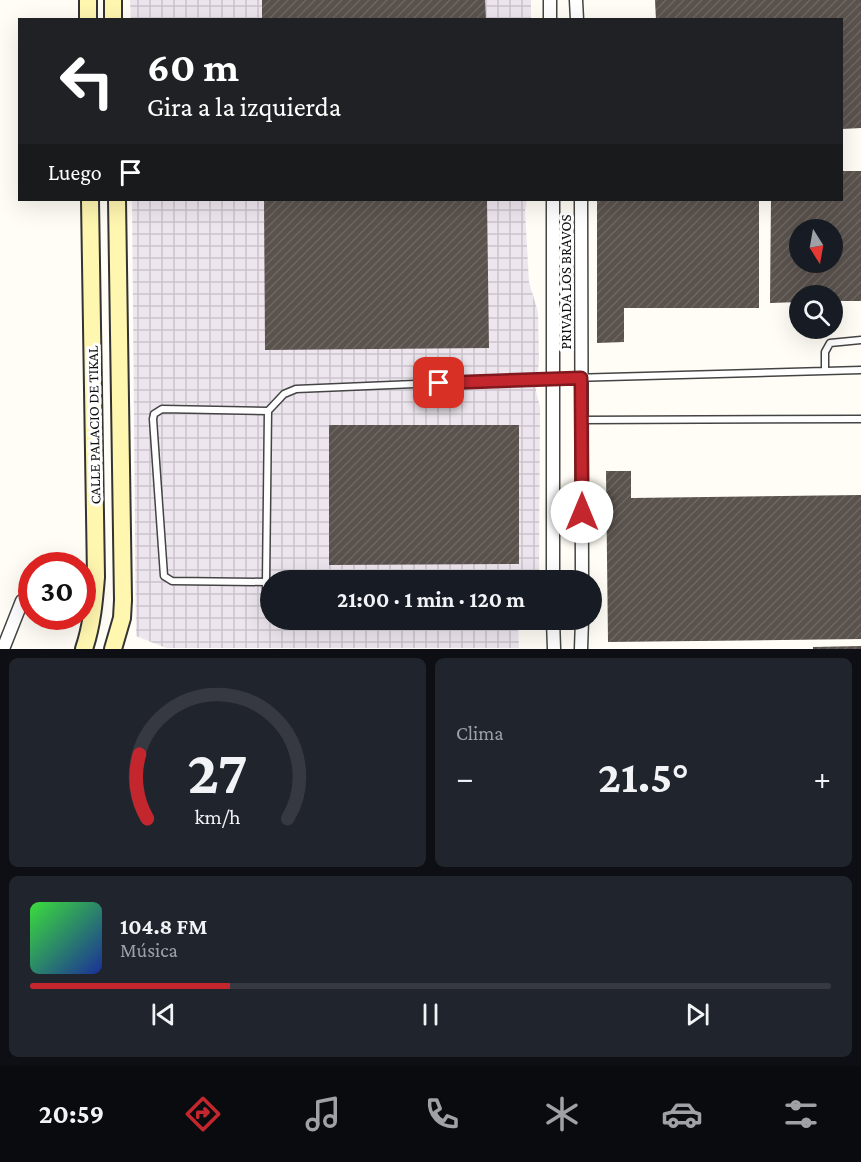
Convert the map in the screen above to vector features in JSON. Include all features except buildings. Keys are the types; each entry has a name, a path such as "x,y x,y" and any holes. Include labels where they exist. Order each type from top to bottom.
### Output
{"street":[{"path":"88,0 88,18"},
{"path":"113,0 113,18"},
{"path":"550,0 550,18"},
{"path":"576,0 577,18"},
{"name":"CALLE PALACIO DE TIKAL","path":"90,201 96,552"},
{"name":"CALLE PALACIO DE TIKAL","path":"113,649 122,618 123,600 117,201"},
{"name":"PRIVADA LOS BRAVOS","path":"552,201 553,570"},
{"name":"PRIVADA LOS BRAVOS","path":"581,201 582,570"},
{"path":"96,610 122,618"},
{"path":"3,649 18,611"},
{"name":"CALLE PALACIO DE TIKAL","path":"84,649 90,630"},
{"path":"553,630 554,649"},
{"path":"581,649 582,630"}],"lane":[{"path":"825,371 825,352 830,343 861,340"},
{"path":"266,570 268,411 284,394 296,389 861,370"},
{"path":"260,582 172,582 164,576 153,419 154,414 162,409 268,411"},
{"path":"581,420 861,419"}],"shaded area":[{"path":"130,0 531,0 531,18 131,18"},
{"path":"132,201 527,201 525,211 529,282 538,312 539,361 536,391 540,407 539,570 260,570 260,630 518,630 519,648 166,648 136,636"}],"route":[{"path":"439,383 581,378 582,512"}]}
